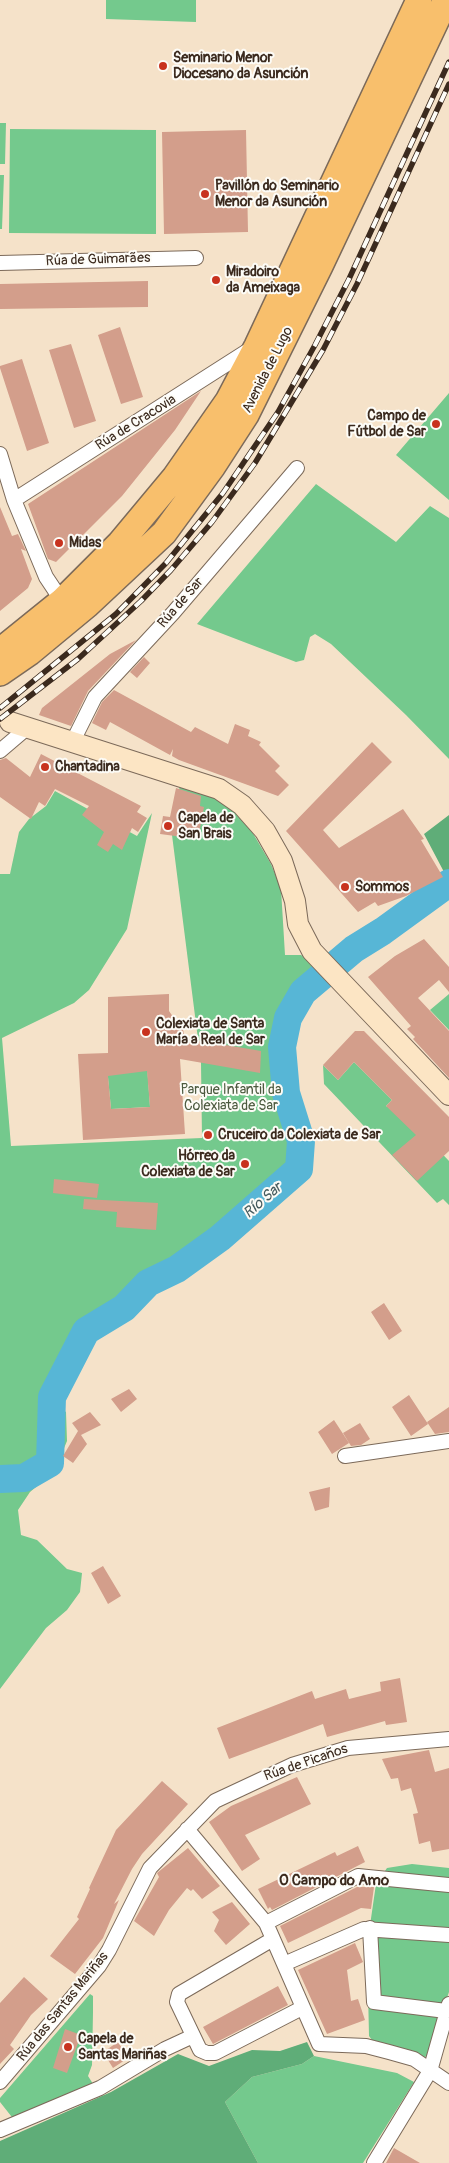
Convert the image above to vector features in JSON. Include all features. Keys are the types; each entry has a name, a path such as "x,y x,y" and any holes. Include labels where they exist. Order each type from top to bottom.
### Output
{"highway":[{"name":"Avenida de Lugo","path":"0,650 62,601 120,543 176,477 228,401 257,346 419,0"},
{"name":"Avenida de Lugo","path":"0,673 29,654 87,605 164,533 213,466 246,415 320,266 446,0"},
{"path":"0,688 50,651 114,592 164,533"}],"street":[{"name":"Rúa de Guimarães","path":"0,263 196,258"},
{"name":"Rúa de Cracovia","path":"14,500 257,346"},
{"path":"0,454 14,500 46,578 62,601"},
{"name":"Rúa de Sar","path":"72,743 95,697 173,613 298,468"},
{"path":"0,751 18,725 219,789 242,805 265,831 282,861 295,901 298,924 312,951 449,1095"},
{"path":"345,1456 449,1441"},
{"name":"Rúa de Picaños","path":"186,1830 208,1807 223,1797 320,1756 361,1745 447,1741"},
{"path":"186,1830 266,1923 319,2044 366,2046 414,2060 449,2083"},
{"name":"Rúa das Santas Mariñas","path":"0,2082 99,1966 150,1868 186,1830"},
{"path":"266,1923 358,1876 449,1885"},
{"path":"284,1964 370,1928 449,1934"},
{"path":"370,1928 374,2002 448,2008 430,2071 374,2163"},
{"path":"273,1939 179,1994 177,2002 200,2050 214,2053 302,2008"},
{"path":"0,2130 100,2088 165,2049 193,2036"}],"green space":[{"path":"106,0 196,0 196,22 106,19"},
{"path":"0,123 6,123 5,164 0,164"},
{"path":"10,129 156,130 156,234 9,233"},
{"path":"0,175 4,175 2,229 0,229"},
{"name":"Campo de Fútbol de Sar","path":"449,393 449,500 396,455"},
{"path":"316,484 396,542 430,506 449,518 449,759 331,644 315,634 310,637 304,660 296,662 197,624"},
{"name":"Parque Infantil da Colexiata de Sar","path":"180,784 218,799 227,805 251,830 271,864 281,889 285,955 301,955 316,967 308,973 281,1017 278,1047 282,1096 297,1143 295,1169 218,1234 175,1264 147,1277 122,1303 82,1327 48,1398 66,1412 67,1441 54,1472 30,1492 18,1510 21,1535 37,1540 67,1569 82,1573 80,1592 67,1610 46,1628 0,1689 0,874 10,874 19,832 29,819 46,806 55,791 137,836 152,813 127,929 89,990 74,1003 2,1038 11,1146 202,1138 201,1063 172,835"},
{"path":"449,815 449,876 444,872 424,834"},
{"path":"449,994 449,1030 430,1010"},
{"path":"354,1062 392,1100 386,1106 408,1118 449,1161 449,1205 443,1199 437,1203 324,1084 323,1065 338,1080"},
{"path":"147,1065 150,1107 111,1109 107,1067"},
{"path":"412,1864 449,1868 449,1992 427,2056 423,2058 372,2040 369,2036 367,1946 376,1884 387,1868"},
{"path":"90,1994 93,1996 92,2065 88,2076 95,2087 15,2121 0,2102 0,2098"},
{"path":"307,2042 314,2056 302,2064 252,2077 225,2102 258,2163 0,2163 0,2141 111,2092 178,2054 209,2066 252,2050 280,2051"},
{"path":"314,2056 397,2073 414,2082 363,2163 258,2163 225,2102 252,2077 302,2064"}],"building":[{"name":"Pavillón do Seminario Menor da Asunción","path":"246,130 248,232 164,234 162,132"},
{"path":"148,281 148,307 0,309 0,284"},
{"path":"120,327 143,397 121,404 98,335"},
{"path":"71,344 96,421 74,428 49,350"},
{"path":"22,359 49,443 27,451 0,368 0,366"},
{"path":"201,391 175,430 122,496 56,562 48,559 28,504"},
{"path":"0,507 12,536 18,534 26,551 21,549 32,579 28,588 0,611"},
{"path":"136,640 88,691 71,726 39,715 42,708 110,654"},
{"path":"144,657 150,663 137,678 130,672"},
{"path":"114,690 191,732 195,727 228,744 235,724 250,730 248,736 261,742 259,745 280,766 275,771 289,785 278,796 179,760 172,756 173,749 170,755 110,722 106,730 92,723 102,702"},
{"path":"372,742 392,762 323,830 339,848 403,809 424,839 421,840 443,877 406,896 378,906 375,902 358,912 286,831"},
{"path":"41,754 141,806 137,812 147,818 138,832 132,828 122,850 113,844 108,852 97,845 104,832 82,815 89,806 55,789 45,806 39,802 31,819 0,797 0,760 6,758 30,777"},
{"path":"176,788 201,796 200,806 204,807 198,839 160,834 163,816 170,817"},
{"path":"424,939 449,967 449,992 439,980 418,998 449,1031 449,1078 413,1039 415,1037 407,1029 411,1026 368,977 395,956"},
{"path":"169,994 169,1011 176,1021 182,1025 185,1038 261,1051 260,1073 180,1059 185,1134 83,1140 78,1054 108,1053 108,997","holes":["147,1071 150,1107 111,1109 108,1076"]},
{"path":"355,1031 364,1031 449,1117 449,1151 417,1181 392,1155 416,1135 386,1106 392,1100 354,1062 338,1080 323,1065"},
{"path":"54,1179 99,1184 97,1198 53,1193"},
{"path":"84,1199 158,1203 156,1230 116,1227 117,1212 83,1209"},
{"path":"384,1303 402,1331 389,1340 371,1312"},
{"path":"129,1389 137,1399 121,1412 111,1399"},
{"path":"409,1395 428,1424 411,1436 392,1407"},
{"path":"449,1407 449,1432 435,1434 427,1422"},
{"path":"90,1412 101,1425 81,1435 87,1444 73,1463 63,1456 78,1431 72,1423"},
{"path":"334,1420 349,1443 332,1454 318,1432"},
{"path":"360,1423 370,1439 361,1445 351,1446 343,1433"},
{"path":"330,1487 329,1507 315,1511 309,1492"},
{"path":"103,1566 121,1596 108,1604 91,1573"},
{"path":"400,1678 407,1722 386,1725 385,1721 327,1737 323,1724 229,1759 217,1728 312,1691 315,1699 346,1689 349,1699 381,1691 380,1682"},
{"path":"429,1750 435,1772 449,1768 449,1849 432,1852 430,1841 419,1844 413,1814 418,1813 411,1788 401,1791 398,1778 391,1779 382,1759"},
{"path":"297,1777 311,1804 245,1835 260,1859 242,1871 209,1822 231,1806"},
{"path":"162,1781 188,1804 142,1854 132,1869 114,1904 119,1900 103,1938 75,1974 50,1956 79,1919 77,1917 89,1888 116,1830"},
{"path":"358,1846 365,1862 272,1910 270,1907 268,1909 258,1889 335,1852 337,1856"},
{"path":"188,1848 220,1886 202,1899 193,1889 191,1891 187,1888 169,1910 154,1936 134,1921 159,1877 157,1873"},
{"path":"357,1887 374,1887 371,1909 361,1908 288,1943 280,1926"},
{"path":"232,1902 250,1924 226,1945 214,1931 219,1920 212,1912"},
{"path":"355,1943 363,1962 347,1970 351,2001 358,1999 365,2020 327,2034 298,1970"},
{"path":"24,1977 48,1999 31,2015 10,2045 14,2049 0,2064 0,2003"},
{"path":"278,1986 288,2005 213,2044 203,2027"},
{"name":"Capela de Santas Mariñas","path":"65,2029 81,2035 67,2073 53,2068"},
{"path":"118,2042 128,2058 113,2068 103,2052"},
{"path":"394,2148 420,2163 386,2163"}],"waterway":[{"name":"Río Sar","path":"0,1479 24,1478 50,1463 52,1397 86,1331 124,1308 148,1283 177,1269 220,1238 299,1169 301,1141 286,1093 282,1047 288,1018 303,992 354,949 383,931 449,883"}],"railway":[{"path":"0,708 116,614 166,563 223,493 278,412 315,345 349,279 449,62"},
{"path":"0,719 78,659 141,601 171,570 212,522 255,463 323,350 357,284 449,84"}],"place":[{"name":"Seminario Menor Diocesano da Asunción","path":"163,66"},
{"name":"Pavillón do Seminario Menor da Asunción","path":"205,194"},
{"name":"Miradoiro da Ameixaga","path":"216,280"},
{"name":"Campo de Fútbol de Sar","path":"436,424"},
{"name":"Midas","path":"59,543"},
{"name":"Chantadina","path":"45,767"},
{"name":"Capela de San Brais","path":"168,826"},
{"name":"Sommos","path":"345,887"},
{"name":"Colexiata de Santa María a Real de Sar","path":"146,1032"},
{"name":"Cruceiro da Colexiata de Sar","path":"208,1135"},
{"name":"Hórreo da Colexiata de Sar","path":"245,1164"},
{"name":"Capela de Santas Mariñas","path":"68,2047"}],"district":[{"name":"O Campo do Amo","path":"334,1881"}]}
